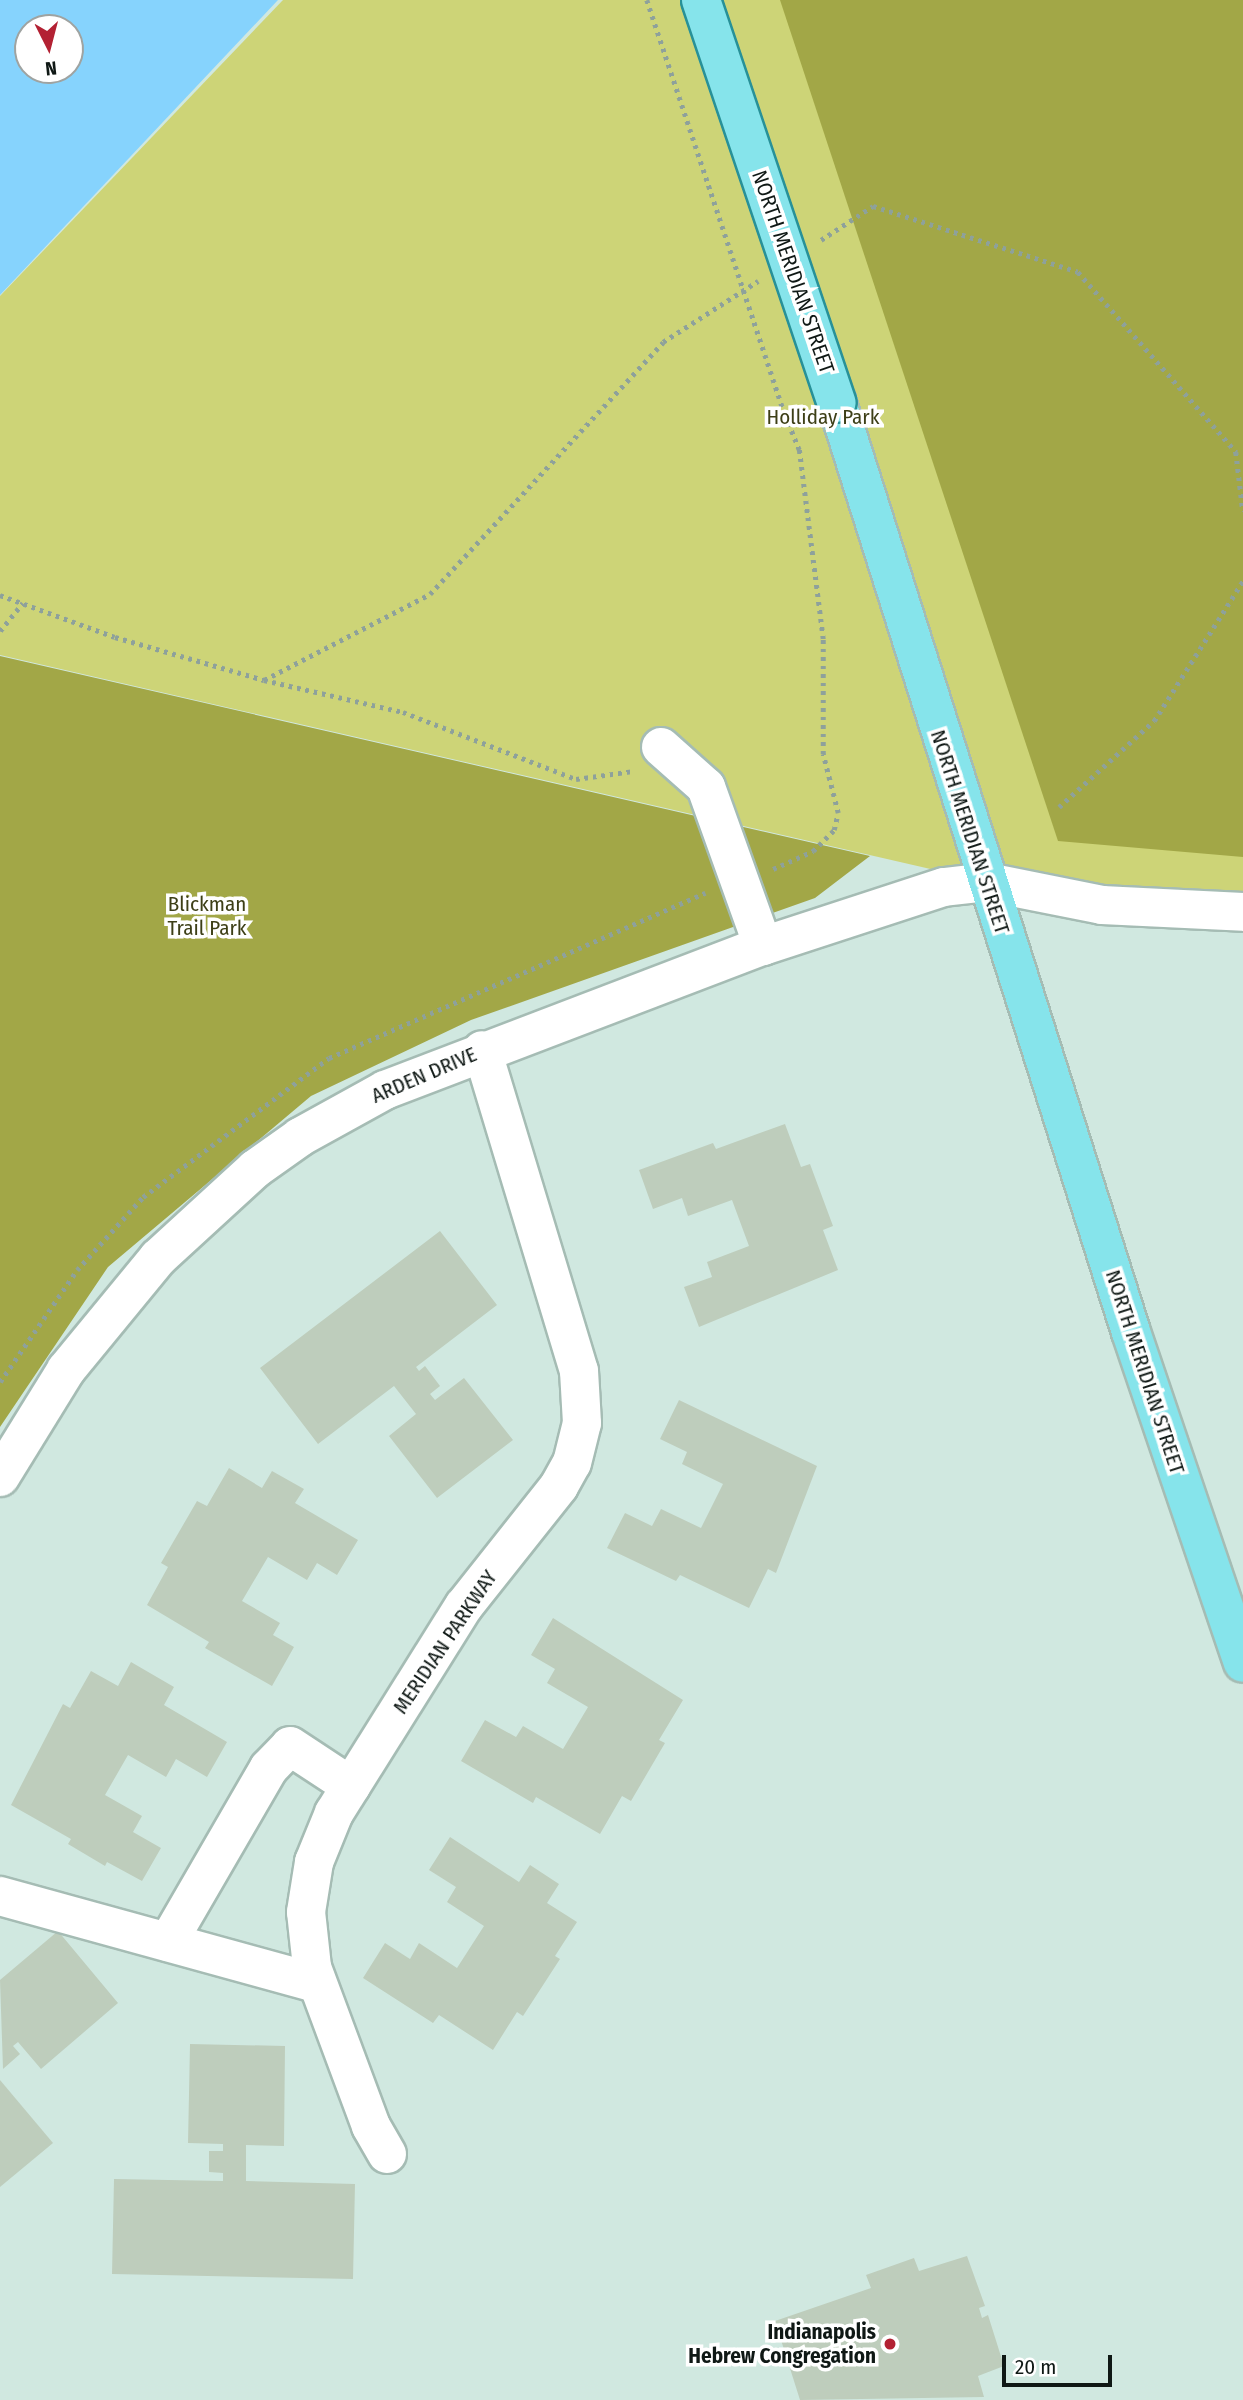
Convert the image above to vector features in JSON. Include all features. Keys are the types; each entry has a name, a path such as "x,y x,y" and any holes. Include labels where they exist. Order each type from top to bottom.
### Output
{"main road":[{"name":"NORTH MERIDIAN STREET","path":"701,0 837,403 1131,1332 1243,1663"}],"street":[{"path":"661,747 706,787 763,946"},
{"name":"ARDEN DRIVE","path":"0,1477 95,1331 159,1258 229,1192 312,1130 385,1090 482,1050 763,946 898,899 963,883 987,882 1102,905 1243,912"},
{"name":"MERIDIAN PARKWAY","path":"387,2154 371,2126 316,1983 307,1932 310,1879 326,1827 351,1786 464,1606 559,1486 580,1437 583,1395 579,1371 482,1050"},
{"path":"168,1942 270,1768 290,1746 351,1786"},
{"path":"0,1896 316,1983"}],"path":[{"path":"647,0 799,450 823,639 823,754 838,813 834,830 813,851 739,880"},
{"path":"815,244 873,206 1078,272 1236,452 1243,512"},
{"path":"264,680 430,594 663,342 768,274"},
{"path":"1059,807 1154,721 1243,581"},
{"path":"0,594 115,637 264,680 403,712 576,779 635,770 661,747"},
{"path":"0,631 23,603"}],"green space":[{"name":"Holliday Park","path":"283,0 1243,0 1243,906 987,882 0,655 0,296"},
{"path":"780,0 1243,0 1243,857 1058,841"},
{"name":"Blickman Trail Park","path":"0,656 870,856 815,898 471,1020 311,1096 108,1267 0,1427"}],"water":[{"path":"0,0 278,0 0,295"}],"building":[{"path":"785,1124 801,1167 810,1164 833,1226 823,1230 838,1270 699,1327 684,1287 712,1277 707,1262 749,1246 732,1200 688,1216 682,1198 653,1209 639,1170 713,1143 716,1149"},
{"path":"440,1231 497,1305 416,1367 419,1371 425,1366 440,1386 430,1394 435,1400 464,1378 513,1440 437,1498 389,1436 416,1414 394,1386 318,1444 260,1368"},
{"path":"679,1400 817,1466 776,1573 768,1569 749,1608 680,1575 676,1581 607,1548 625,1513 652,1526 661,1509 701,1528 723,1484 682,1464 687,1452 660,1439"},
{"path":"229,1468 262,1488 272,1471 304,1489 295,1503 358,1540 337,1575 317,1563 307,1580 268,1557 242,1601 280,1623 273,1635 294,1647 272,1686 205,1648 209,1642 147,1605 168,1567 161,1563 197,1501 207,1506"},
{"path":"553,1618 683,1700 659,1740 665,1743 631,1801 622,1796 600,1834 536,1797 533,1803 461,1761 485,1720 516,1737 523,1726 563,1749 588,1707 547,1683 555,1669 531,1655"},
{"path":"131,1662 174,1687 164,1705 227,1742 207,1777 176,1759 166,1777 128,1755 105,1795 142,1816 133,1832 161,1848 142,1881 107,1862 105,1866 68,1844 71,1839 11,1805 63,1704 70,1708 91,1671 118,1686"},
{"path":"450,1837 519,1882 530,1865 559,1884 547,1903 577,1922 555,1956 560,1959 523,2016 517,2012 493,2050 439,2015 433,2023 363,1978 385,1943 410,1959 419,1943 457,1968 484,1926 447,1902 456,1887 429,1870"},
{"path":"58,1931 118,2003 41,2069 18,2042 13,2046 20,2054 3,2069 0,1980"},
{"path":"190,2044 285,2046 284,2146 246,2145 246,2181 355,2184 353,2279 112,2274 114,2179 223,2181 223,2173 209,2172 209,2151 223,2151 223,2144 188,2143"},
{"path":"0,2080 53,2143 0,2187"},
{"name":"Indianapolis Hebrew Congregation","path":"967,2256 985,2306 979,2308 982,2318 988,2315 1004,2366 978,2376 984,2397 800,2400 775,2321 871,2288 866,2275 914,2258 919,2271"}],"place":[{"name":"Indianapolis Hebrew Congregation","path":"890,2344"}]}
